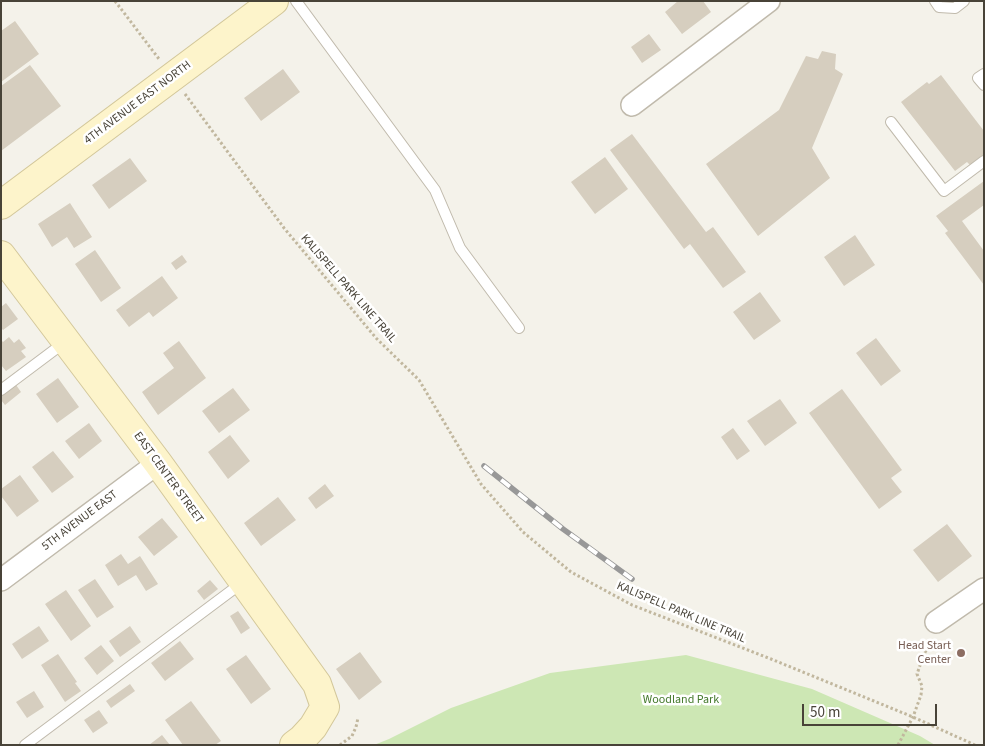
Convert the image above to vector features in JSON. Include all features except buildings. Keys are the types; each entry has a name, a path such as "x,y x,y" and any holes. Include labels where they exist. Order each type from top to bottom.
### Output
{"street":[{"name":"4TH AVENUE EAST NORTH","path":"1,205 274,1"},
{"path":"632,105 743,9 768,1"},
{"name":"EAST CENTER STREET","path":"1,254 158,463 318,684 325,707 313,727 294,745"},
{"name":"5TH AVENUE EAST","path":"1,580 158,463"},
{"path":"937,630 984,589"}],"lane":[{"path":"296,1 435,190 460,248 519,328"},
{"path":"935,1 939,7 955,8 964,1"},
{"path":"984,74 978,78 984,85"},
{"path":"891,122 944,190 984,161"},
{"path":"1,390 66,341"},
{"path":"25,745 244,582"}],"path":[{"name":"KALISPELL PARK LINE TRAIL","path":"115,1 284,228 376,338 419,380 481,484 524,532 570,572 632,604 913,717 975,745"},
{"path":"898,745 913,717 921,695 922,686 917,674 924,654 937,630"},
{"path":"340,745 352,736 358,718"}],"green space":[{"name":"Woodland Park","path":"686,655 812,689 920,736 935,745 374,745 451,708 550,673"}],"railway":[{"path":"484,466 563,529 632,579"}],"place":[{"name":"Head Start Center","path":"961,653"}]}
